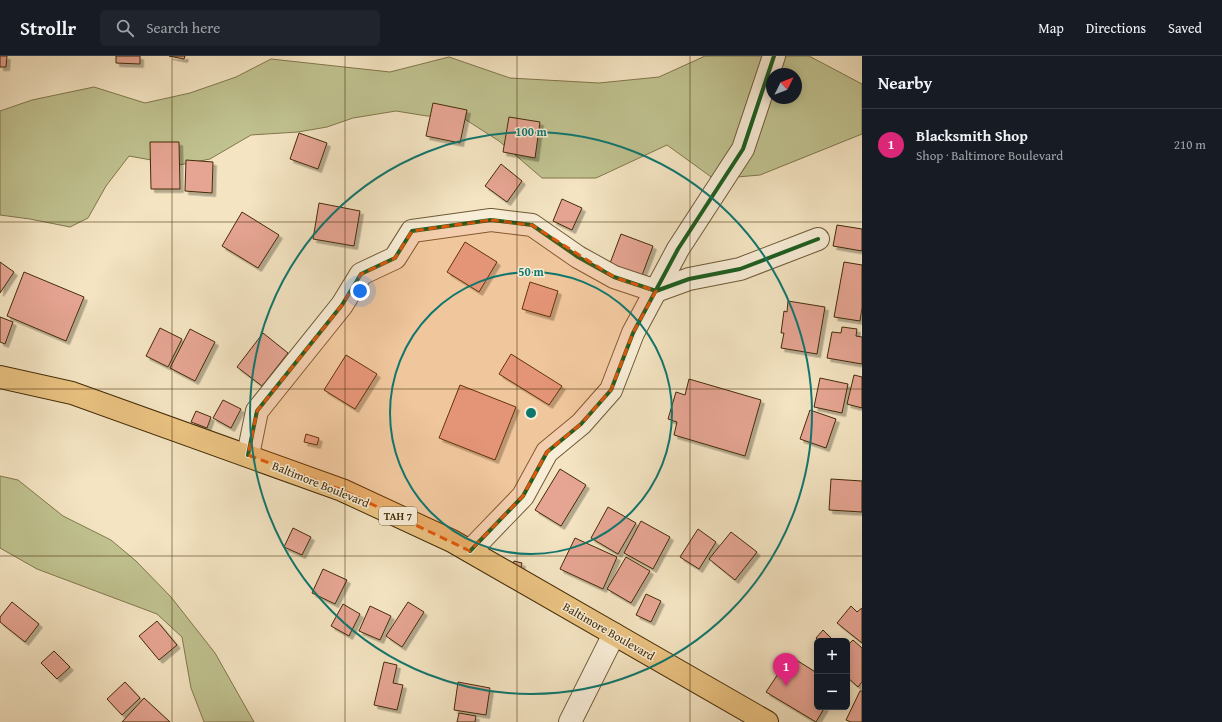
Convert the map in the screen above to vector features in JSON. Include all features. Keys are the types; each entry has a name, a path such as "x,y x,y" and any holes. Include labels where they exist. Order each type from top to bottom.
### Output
{"highway":[{"name":"Baltimore Boulevard","path":"0,377 72,393 342,490 470,551 767,722"}],"street":[{"path":"470,551 523,496 548,452 581,424 611,390 633,334 678,249 743,149 774,56"},
{"path":"248,455 257,410 342,305 362,274 395,258 412,231 491,220 532,225 578,257 614,277 656,291 689,279 740,269 818,240"},
{"path":"570,722 614,634"}],"highlighted area":[{"path":"491,220 532,225 614,277 656,291 633,333 611,390 581,424 547,452 523,496 470,551 342,490 248,455 257,411 342,305 361,274 395,258 412,231"}],"green space":[{"path":"705,56 809,56 862,84 862,134 760,175 714,179 667,145 596,178 542,178 499,141 460,116 427,116 396,111 353,118 327,127 298,132 251,135 210,159 179,165 129,156 106,186 88,218 70,227 0,215 0,111 32,100 94,87 145,103 190,93 236,77 271,59 390,72 449,57 510,78 599,83 659,77"},
{"path":"0,476 18,480 63,516 111,540 136,561 171,597 215,653 254,722 204,722 191,688 182,637 157,614 37,569 0,548"}],"building":[{"path":"0,56 7,56 6,67 0,67"},
{"path":"116,56 140,56 140,64 116,63"},
{"path":"169,56 185,56 184,59"},
{"path":"433,103 467,110 460,143 426,136"},
{"path":"509,117 540,122 535,158 503,152"},
{"path":"299,133 327,143 318,169 290,159"},
{"path":"150,142 179,142 180,189 151,189"},
{"path":"186,160 213,162 212,193 185,191"},
{"path":"501,164 522,181 507,202 485,186"},
{"path":"562,199 582,208 572,230 553,221"},
{"path":"319,203 360,211 354,246 313,239"},
{"path":"242,212 279,235 258,268 222,246"},
{"path":"837,225 862,229 862,251 833,246"},
{"path":"621,234 653,246 641,278 609,266"},
{"path":"465,242 497,262 479,292 447,272"},
{"path":"0,262 14,272 0,293"},
{"path":"844,262 862,265 862,308 860,321 834,317"},
{"path":"24,272 84,297 66,341 7,316"},
{"path":"530,282 558,291 550,317 522,309"},
{"path":"788,301 825,307 817,354 781,348 784,333 781,333 784,311 787,312"},
{"path":"0,317 13,322 5,344 0,342"},
{"path":"842,327 857,329 856,336 862,337 862,364 827,358 832,332 841,333"},
{"path":"160,328 182,339 168,367 146,356"},
{"path":"190,329 215,342 195,381 170,368"},
{"path":"263,333 288,353 262,386 237,367"},
{"path":"511,354 562,386 549,405 499,374"},
{"path":"346,355 377,374 355,409 324,390"},
{"path":"854,375 862,377 862,408 847,404"},
{"path":"820,378 848,384 842,413 814,407"},
{"path":"689,379 761,400 745,456 674,435 677,422 668,419 676,392 685,395"},
{"path":"460,385 516,407 495,460 439,438"},
{"path":"223,400 241,409 231,428 213,418"},
{"path":"810,410 836,419 826,448 800,439"},
{"path":"196,411 211,417 207,428 191,422"},
{"path":"306,434 319,438 317,445 304,442"},
{"path":"560,469 586,485 561,526 535,510"},
{"path":"831,479 862,481 862,512 829,510"},
{"path":"608,507 636,523 618,554 591,538"},
{"path":"641,521 670,537 653,569 624,553"},
{"path":"293,528 311,537 302,555 284,547"},
{"path":"698,529 716,542 699,569 680,557"},
{"path":"731,532 757,552 735,580 709,559"},
{"path":"575,538 617,557 603,589 560,569"},
{"path":"626,557 650,571 631,603 607,589"},
{"path":"514,561 522,563 520,571 512,569"},
{"path":"323,569 347,580 335,604 312,593"},
{"path":"646,594 661,601 651,622 636,615"},
{"path":"12,602 39,624 25,642 0,622 0,617"},
{"path":"408,602 424,612 402,647 386,636"},
{"path":"343,604 360,614 349,636 331,626"},
{"path":"370,606 391,616 380,640 359,631"},
{"path":"851,606 857,612 862,608 862,643 837,623"},
{"path":"157,621 177,645 159,660 139,636"},
{"path":"823,630 831,638 816,638"},
{"path":"853,640 862,648 862,682 858,687 850,680 850,643"},
{"path":"54,651 70,667 57,679 41,663"},
{"path":"790,656 814,671 814,710 823,710 816,722 766,692"},
{"path":"384,662 397,665 393,683 403,685 397,710 374,705"},
{"path":"125,682 140,698 122,715 107,699"},
{"path":"458,682 490,688 486,715 454,710"},
{"path":"860,691 862,691 862,722 851,722 846,720"},
{"path":"144,698 170,722 122,722"},
{"path":"459,713 476,716 475,722 457,722"}],"cycle path":[{"path":"470,551 523,496 547,452 581,424 611,390 633,333 678,249 743,149 774,56"},
{"path":"248,455 257,411 342,305 361,274 395,258 412,231 491,220 532,225 578,257 614,277 656,291 689,279 740,269 818,239"}],"place":[{"name":"Blacksmith Shop","path":"786,686"}]}
